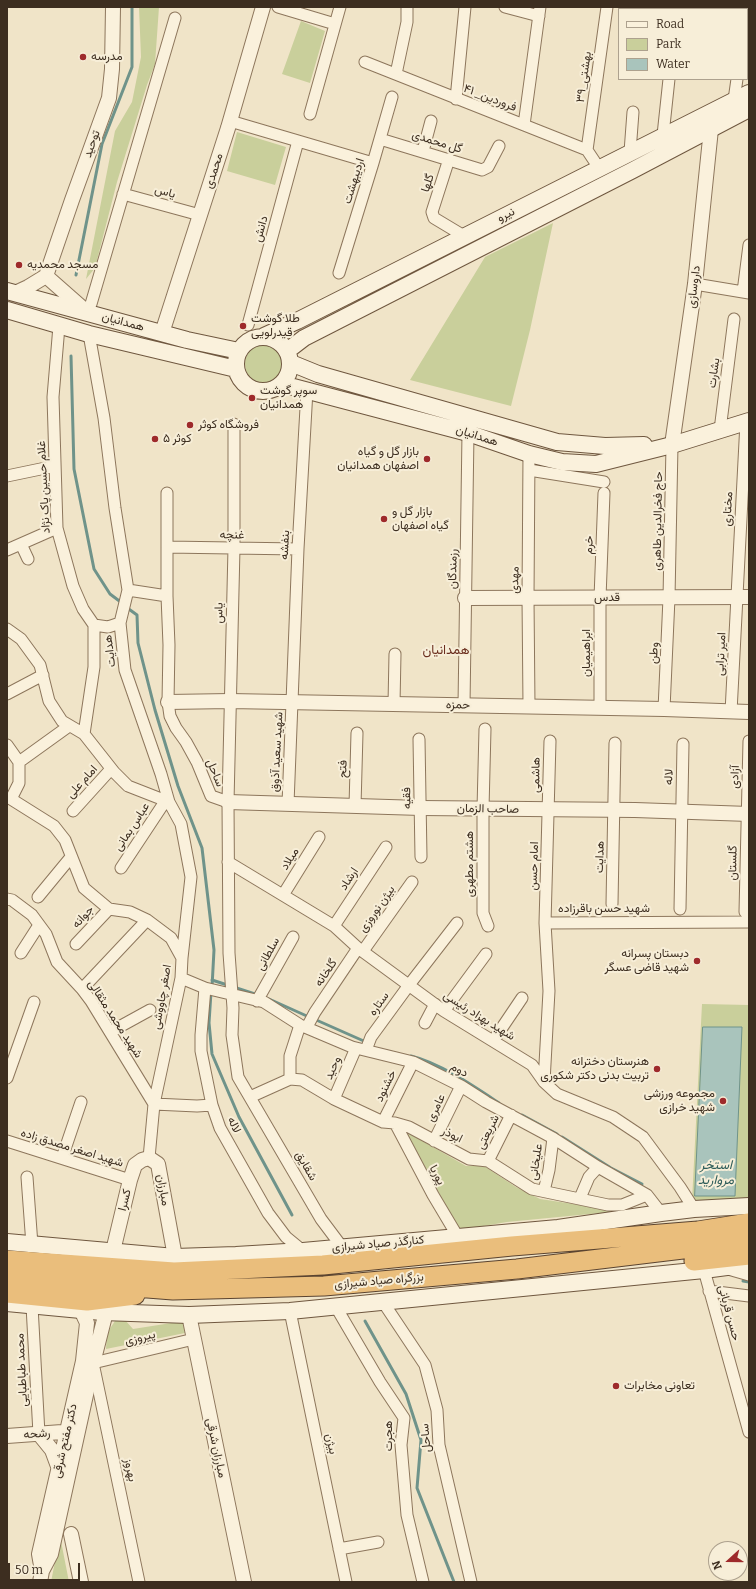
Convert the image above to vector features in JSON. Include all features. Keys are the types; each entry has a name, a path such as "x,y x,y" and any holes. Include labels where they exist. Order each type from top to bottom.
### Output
{"highway":[{"path":"512,1246 638,1224 749,1213"},
{"name":"بزرگراه صیاد شیرازی","path":"7,1277 174,1273 323,1265 512,1246 698,1231 749,1223"},
{"name":"بزرگراه صیاد شیرازی","path":"7,1260 324,1286 517,1269 749,1241"},
{"path":"7,1250 76,1257 174,1273"},
{"path":"517,1269 631,1267 749,1255"},
{"path":"7,1293 87,1301 174,1273"}],"main road":[{"name":"نیرو","path":"289,357 304,338 626,174 708,122 734,100 749,93"},
{"name":"نیرو","path":"264,336 297,321 663,135 749,109"},
{"name":"همدانیان","path":"11,292 90,309 162,333 239,351"},
{"name":"همدانیان","path":"7,310 89,334 236,369"},
{"path":"297,321 304,338"},
{"path":"264,336 273,338 281,343 289,357 287,378 275,389 267,391 254,390 244,384 236,369 236,360 239,351 249,340 264,336"},
{"name":"همدانیان","path":"289,357 318,374 557,442 605,446 672,445"},
{"name":"همدانیان","path":"282,384 468,433 529,454 562,462 596,464 672,445 747,421"},
{"name":"کنارگذر صیاد شیرازی","path":"7,1242 113,1251 174,1273 303,1251 558,1228 694,1209 749,1206"},
{"path":"7,1303 106,1312 189,1315 290,1311 704,1270 749,1264"}],"street":[{"name":"توحید","path":"46,276 109,98 112,69 113,7"},
{"name":"محمدی","path":"162,333 230,121 263,7"},
{"path":"278,7 335,24"},
{"path":"310,114 340,7"},
{"path":"396,74 407,22 407,7"},
{"path":"456,99 465,7"},
{"path":"505,7 540,11 524,125"},
{"name":"۳۹_بهشتی","path":"587,150 607,7"},
{"path":"11,292 28,287 46,276 90,309 122,194 175,18"},
{"name":"۴۱ _فروردین","path":"365,62 587,150"},
{"path":"663,135 669,80"},
{"path":"734,100 737,80"},
{"name":"اردیبهشت","path":"339,273 392,97"},
{"path":"630,152 633,112"},
{"path":"230,121 373,163"},
{"path":"423,151 431,121"},
{"name":"داروسازی","path":"672,445 694,284 708,122"},
{"name":"گل محمدی","path":"380,139 482,170 486,169 498,146"},
{"name":"دانش","path":"248,325 298,141"},
{"path":"587,150 599,168"},
{"name":"گلها","path":"449,159 432,212 434,218 464,236"},
{"name":"یاس","path":"122,194 200,215"},
{"path":"694,284 746,292 749,245"},
{"name":"بشارت","path":"720,430 734,319"},
{"name":"غلام حسین پاک نژاد","path":"59,326 53,397 57,528 73,586 84,609 94,625"},
{"name":"هدایت","path":"89,334 104,418 115,508 128,592 121,619 125,670 161,774 167,801 181,824 191,877 182,958"},
{"name":"بنفشه","path":"292,702 298,549 307,390"},
{"name":"مختاری","path":"743,597 747,421"},
{"name":"یاس","path":"228,802 234,548 234,424"},
{"name":"رزمندگان","path":"464,705 468,433"},
{"name":"حاج فخرالدین طاهری","path":"670,598 672,445"},
{"name":"مهدی","path":"529,454 529,706"},
{"path":"7,476 55,466"},
{"name":"خرم","path":"529,470 604,487 600,598"},
{"name":"ساحل","path":"167,493 167,596 169,645 168,702 170,716 197,762 211,796 228,802 229,953 231,979 229,993"},
{"path":"7,550 57,528"},
{"path":"21,544 28,559"},
{"name":"غنچه","path":"167,546 298,549"},
{"path":"128,592 167,596"},
{"name":"قدس","path":"466,598 743,597"},
{"name":"امیر ترابی","path":"731,712 743,597"},
{"name":"ابراهیمیان","path":"600,598 600,708"},
{"name":"وطن","path":"664,709 670,598"},
{"path":"84,734 94,667 94,625 108,628 121,619"},
{"path":"7,629 21,639 40,665 49,701 62,721 84,734 111,769 128,786 167,801"},
{"path":"394,704 395,654"},
{"path":"7,694 42,676"},
{"name":"حمزه","path":"168,702 230,700 749,712"},
{"name":"شهید سعید آذوق","path":"288,804 292,702"},
{"path":"19,762 69,726"},
{"name":"هشتم مطهری","path":"486,729 483,809 483,913 488,926"},
{"name":"فتح","path":"355,806 357,733"},
{"name":"فقیه","path":"419,739 421,857"},
{"name":"آزادی","path":"748,814 749,740"},
{"name":"هاشمی","path":"549,810 550,741"},
{"path":"614,743 614,810"},
{"name":"لاله","path":"680,908 683,744"},
{"path":"7,745 19,762 19,783 9,802 54,826 65,840 84,888 109,909"},
{"name":"امام علی","path":"73,811 111,769"},
{"name":"عباس بمانی","path":"121,868 167,801"},
{"name":"صاحب الزمان","path":"228,802 420,808 614,810 748,814"},
{"name":"امام حسن","path":"545,923 549,810"},
{"name":"هدایت","path":"612,904 614,810"},
{"name":"گلستان","path":"747,917 748,814"},
{"name":"میلاد","path":"283,895 319,837"},
{"name":"ارشاد","path":"334,926 386,846"},
{"path":"38,897 71,858"},
{"name":"شهید بهزاد رئیسی","path":"228,862 334,926 361,949 444,1011 532,1065 544,1082 557,1094 613,1116 643,1137 680,1187 694,1209"},
{"name":"بیژن نوروزی","path":"361,949 412,882"},
{"name":"شهید محمد مثقالی","path":"7,899 12,900 32,915 46,934 56,962 82,989 154,1104"},
{"name":"اصغر چاووشی","path":"109,909 130,912 147,920 171,938 182,958 181,978 154,1104"},
{"name":"جوانه","path":"76,944 109,909"},
{"name":"شهید حسن باقرزاده","path":"544,1082 549,990 545,923 747,917"},
{"path":"82,989 147,920"},
{"name":"ستاره","path":"361,1049 457,922"},
{"path":"21,953 39,925"},
{"name":"سلطانی","path":"257,1000 293,937"},
{"name":"گلخانه","path":"290,1079 290,1056 303,1026 361,949"},
{"path":"444,1011 486,954"},
{"name":"دوم","path":"181,978 205,988 264,1002 303,1026 361,1049 413,1062 461,1086 553,1138 598,1167 647,1195 661,1213"},
{"name":"لاله","path":"205,988 201,1051 212,1105 220,1128 268,1213 286,1237 303,1251"},
{"path":"229,993 232,1035 238,1077 250,1096 290,1079"},
{"path":"493,1042 522,998"},
{"path":"7,1078 34,1002"},
{"path":"425,1023 435,1004"},
{"path":"110,1032 150,1010"},
{"name":"وحید","path":"334,1099 361,1049"},
{"name":"خشنود","path":"383,1122 413,1062"},
{"name":"ابوذر","path":"290,1079 302,1080 334,1099 383,1122 395,1123 409,1127 470,1159 488,1161 532,1189 608,1205 622,1205 647,1195"},
{"name":"عامری","path":"434,1141 461,1086"},
{"name":"شقایق","path":"250,1096 321,1219 342,1247"},
{"path":"62,1158 81,1102"},
{"path":"154,1104 197,1106 212,1105"},
{"name":"مبارزان","path":"154,1104 149,1158 158,1164 174,1273"},
{"name":"شریعتی","path":"488,1161 511,1115"},
{"name":"پوریا","path":"395,1123 433,1195 458,1237"},
{"name":"علیخانی","path":"544,1191 549,1170 553,1138"},
{"name":"شهید اصغر مصدق زاده","path":"7,1141 130,1180"},
{"name":"کسرا","path":"113,1251 130,1180 135,1166 142,1160 149,1158"},
{"path":"580,1198 590,1177 598,1167"},
{"path":"27,1176 32,1245"},
{"path":"723,1267 749,1275"},
{"name":"حسن قربانی","path":"704,1270 709,1291 745,1400 749,1432"},
{"path":"709,1291 749,1296"},
{"name":"ساحل","path":"383,1302 425,1365 437,1410 439,1445 471,1582"},
{"name":"محمد طباطبایی","path":"32,1306 39,1434"},
{"name":"هجرت","path":"336,1307 380,1382 404,1418 401,1445 407,1515 423,1582"},
{"name":"دکتر مفتح شرقی","path":"81,1310 87,1323 88,1362"},
{"name":"بیژن","path":"290,1311 346,1582"},
{"name":"دکتر مفتح شرقی","path":"41,1577 51,1554 72,1432 88,1362 106,1312"},
{"name":"مبارزان شرقی","path":"189,1315 244,1582"},
{"name":"پیروزی","path":"88,1362 194,1339"},
{"name":"بهروز","path":"88,1362 139,1582"},
{"name":"دکتر مفتح شرقی","path":"41,1577 39,1554 58,1469 72,1432"},
{"name":"رشحه","path":"7,1436 72,1432"},
{"path":"39,1434 52,1450 58,1469"},
{"path":"71,1534 81,1582"},
{"path":"339,1550 378,1542"}],"green space":[{"path":"139,7 159,7 155,64 117,182 95,268 86,279 115,131 132,102 141,57"},
{"path":"301,21 325,31 310,83 282,74"},
{"path":"237,132 286,147 275,185 227,171"},
{"path":"553,223 530,330 511,406 410,380 485,257"},
{"path":"269,344 276,347 282,353 285,364 284,372 276,381 269,384 261,384 254,381 246,372 245,360 248,353 257,345"},
{"name":"استخر مروارید","path":"702,1004 749,1005 749,1197 745,1198 692,1201"},
{"path":"404,1132 412,1135 466,1166 484,1166 516,1187 540,1199 621,1211 507,1222 460,1230"},
{"path":"125,1320 133,1329 184,1321 185,1333 106,1349 107,1333 115,1321"},
{"path":"60,1536 69,1582 51,1582"}],"water":[{"name":"استخر مروارید","path":"703,1027 742,1027 735,1196 695,1196"}],"waterway":[{"path":"76,275 102,144 132,67 132,7"},
{"path":"71,356 74,469 94,569 110,594 122,603"},
{"path":"126,607 137,615 138,643 155,710 178,786 202,848 214,950 212,987"},
{"path":"212,980 258,995"},
{"path":"211,992 209,1023 212,1054 239,1117 292,1215"},
{"path":"269,999 309,1017"},
{"path":"314,1019 366,1042"},
{"path":"411,1056 434,1064 468,1083 499,1103"},
{"path":"522,1115 557,1134"},
{"path":"562,1137 611,1168 642,1184"},
{"path":"743,1281 749,1282"},
{"path":"365,1321 406,1394 421,1440 417,1488 454,1582"}],"place":[{"name":"مدرسه","path":"83,57"},
{"name":"مسجد محمدیه","path":"19,265"},
{"name":"طلا گوشت قیدرلویی","path":"243,326"},
{"name":"سوپر گوشت همدانیان","path":"252,398"},
{"name":"فروشگاه کوثر","path":"190,425"},
{"name":"کوثر ۵","path":"155,439"},
{"name":"بازار گل و گیاه اصفهان همدانیان","path":"427,459"},
{"name":"بازار گل و گیاه اصفهان","path":"384,519"},
{"name":"دبستان پسرانه شهید قاضی عسگر","path":"697,961"},
{"name":"هنرستان دخترانه تربیت بدنی دکتر شکوری","path":"657,1069"},
{"name":"مجموعه ورزشی شهید خرازی","path":"723,1101"},
{"name":"تعاونی مخابرات","path":"616,1386"}],"district":[{"name":"همدانیان","path":"446,650"}]}
